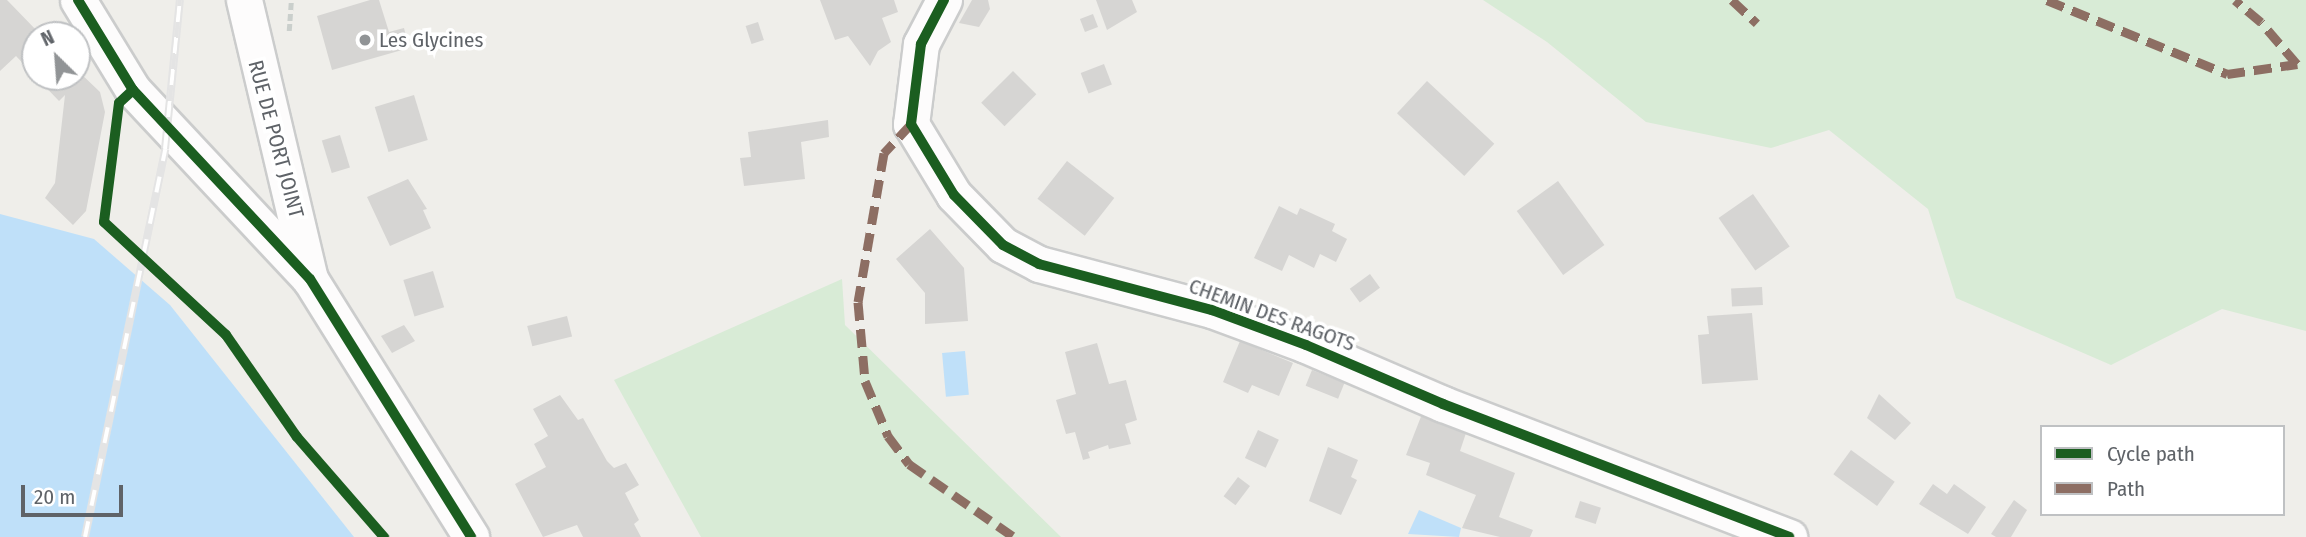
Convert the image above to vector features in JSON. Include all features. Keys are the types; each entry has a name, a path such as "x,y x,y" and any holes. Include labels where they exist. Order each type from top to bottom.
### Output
{"street":[{"name":"RUE DE PORT JOINT","path":"244,0 310,279"},
{"name":"CHEMIN DES RAGOTS","path":"944,0 921,44 911,124 954,195 1003,245 1039,264 1212,310 1283,336 1443,404 1789,537"},
{"path":"81,8 133,90 310,279 471,537"}],"path":[{"path":"288,35 291,0"}],"green space":[{"path":"1483,0 2306,0 2306,331 2222,309 2111,365 1956,298 1928,209 1829,130 1771,148 1646,122 1547,42"},
{"path":"842,279 845,325 1061,537 701,537 614,380"}],"water":[{"path":"0,214 94,239 170,305 354,537 0,537"},
{"path":"965,351 969,395 946,397 942,353"},
{"path":"1419,510 1461,528 1459,537 1408,534"}],"building":[{"path":"0,0 7,0 27,21 21,21 21,61 16,56 0,71"},
{"name":"Les Glycines","path":"370,0 379,0 389,32 404,28 409,48 332,70 317,16"},
{"path":"820,0 894,0 898,12 882,18 891,42 878,51 870,66 848,36 835,40"},
{"path":"972,0 988,0 990,9 979,27 959,23"},
{"path":"1096,0 1132,0 1137,12 1107,30"},
{"path":"1093,14 1098,27 1085,32 1080,19"},
{"path":"758,22 764,40 752,44 746,26"},
{"path":"1104,64 1112,85 1089,93 1081,73"},
{"path":"1013,71 1036,94 1005,126 981,103"},
{"path":"1427,81 1494,144 1464,176 1397,113"},
{"path":"91,83 100,92 105,112 86,211 73,225 45,198 55,183 65,95 59,101 49,91 91,91"},
{"path":"414,95 428,140 389,152 375,107"},
{"path":"828,120 829,137 801,142 805,179 744,186 740,158 751,157 748,132"},
{"path":"340,135 350,168 332,173 322,141"},
{"path":"1067,161 1114,198 1085,236 1037,199"},
{"path":"408,179 427,209 423,210 431,228 390,246 367,197"},
{"path":"1558,181 1604,245 1563,275 1517,211"},
{"path":"1753,194 1790,246 1755,271 1719,218"},
{"path":"1279,206 1297,215 1300,208 1335,224 1332,231 1347,239 1336,262 1320,254 1314,268 1289,255 1282,271 1254,258"},
{"path":"930,229 964,268 968,321 925,324 925,293 896,259"},
{"path":"433,271 444,307 414,316 403,280"},
{"path":"1370,274 1380,288 1360,302 1350,289"},
{"path":"1762,287 1763,305 1732,307 1731,289"},
{"path":"1752,313 1758,380 1702,384 1698,335 1709,334 1707,316"},
{"path":"567,316 572,336 532,346 527,326"},
{"path":"404,325 415,341 392,353 381,336"},
{"path":"1240,341 1293,363 1279,396 1252,385 1248,393 1223,382"},
{"path":"1097,343 1109,384 1126,380 1137,420 1125,424 1131,444 1109,449 1108,445 1088,452 1090,458 1083,460 1075,432 1066,434 1056,400 1076,394 1065,352"},
{"path":"1312,370 1344,383 1338,399 1306,386"},
{"path":"1879,394 1911,423 1895,440 1867,418"},
{"path":"560,395 578,420 583,418 607,461 614,468 626,463 639,485 625,493 639,520 634,524 641,537 583,537 577,525 543,537 515,484 546,467 534,444 548,436 533,409"},
{"path":"1422,414 1467,430 1460,451 1515,473 1499,517 1533,530 1530,537 1500,537 1462,528 1476,495 1426,475 1430,463 1406,455"},
{"path":"1258,430 1279,440 1266,468 1245,458"},
{"path":"1328,447 1358,460 1351,477 1357,480 1341,515 1309,501"},
{"path":"1851,450 1895,482 1877,506 1833,474"},
{"path":"1238,477 1250,486 1236,505 1224,496"},
{"path":"1933,484 1947,494 1954,484 1986,507 1968,534 1919,504"},
{"path":"2014,500 2027,510 2011,537 1996,537 1991,534"},
{"path":"1580,501 1601,508 1596,524 1575,517"}],"railway":[{"path":"85,537 165,149 180,0"}],"marked path":[{"path":"1732,0 1757,23"},
{"path":"2047,0 2227,74 2297,64 2261,22 2235,0"},
{"path":"911,124 884,153 858,302 865,381 888,436 909,464 1014,537"}],"cycle path":[{"path":"78,0 133,90 310,279 471,537"},
{"path":"944,0 921,44 911,124 954,195 1003,245 1039,264 1212,310 1306,345 1443,404 1789,537"},
{"path":"133,90 119,103 104,222 226,335 297,437 384,537"}],"place":[{"name":"Les Glycines","path":"365,40"}]}
